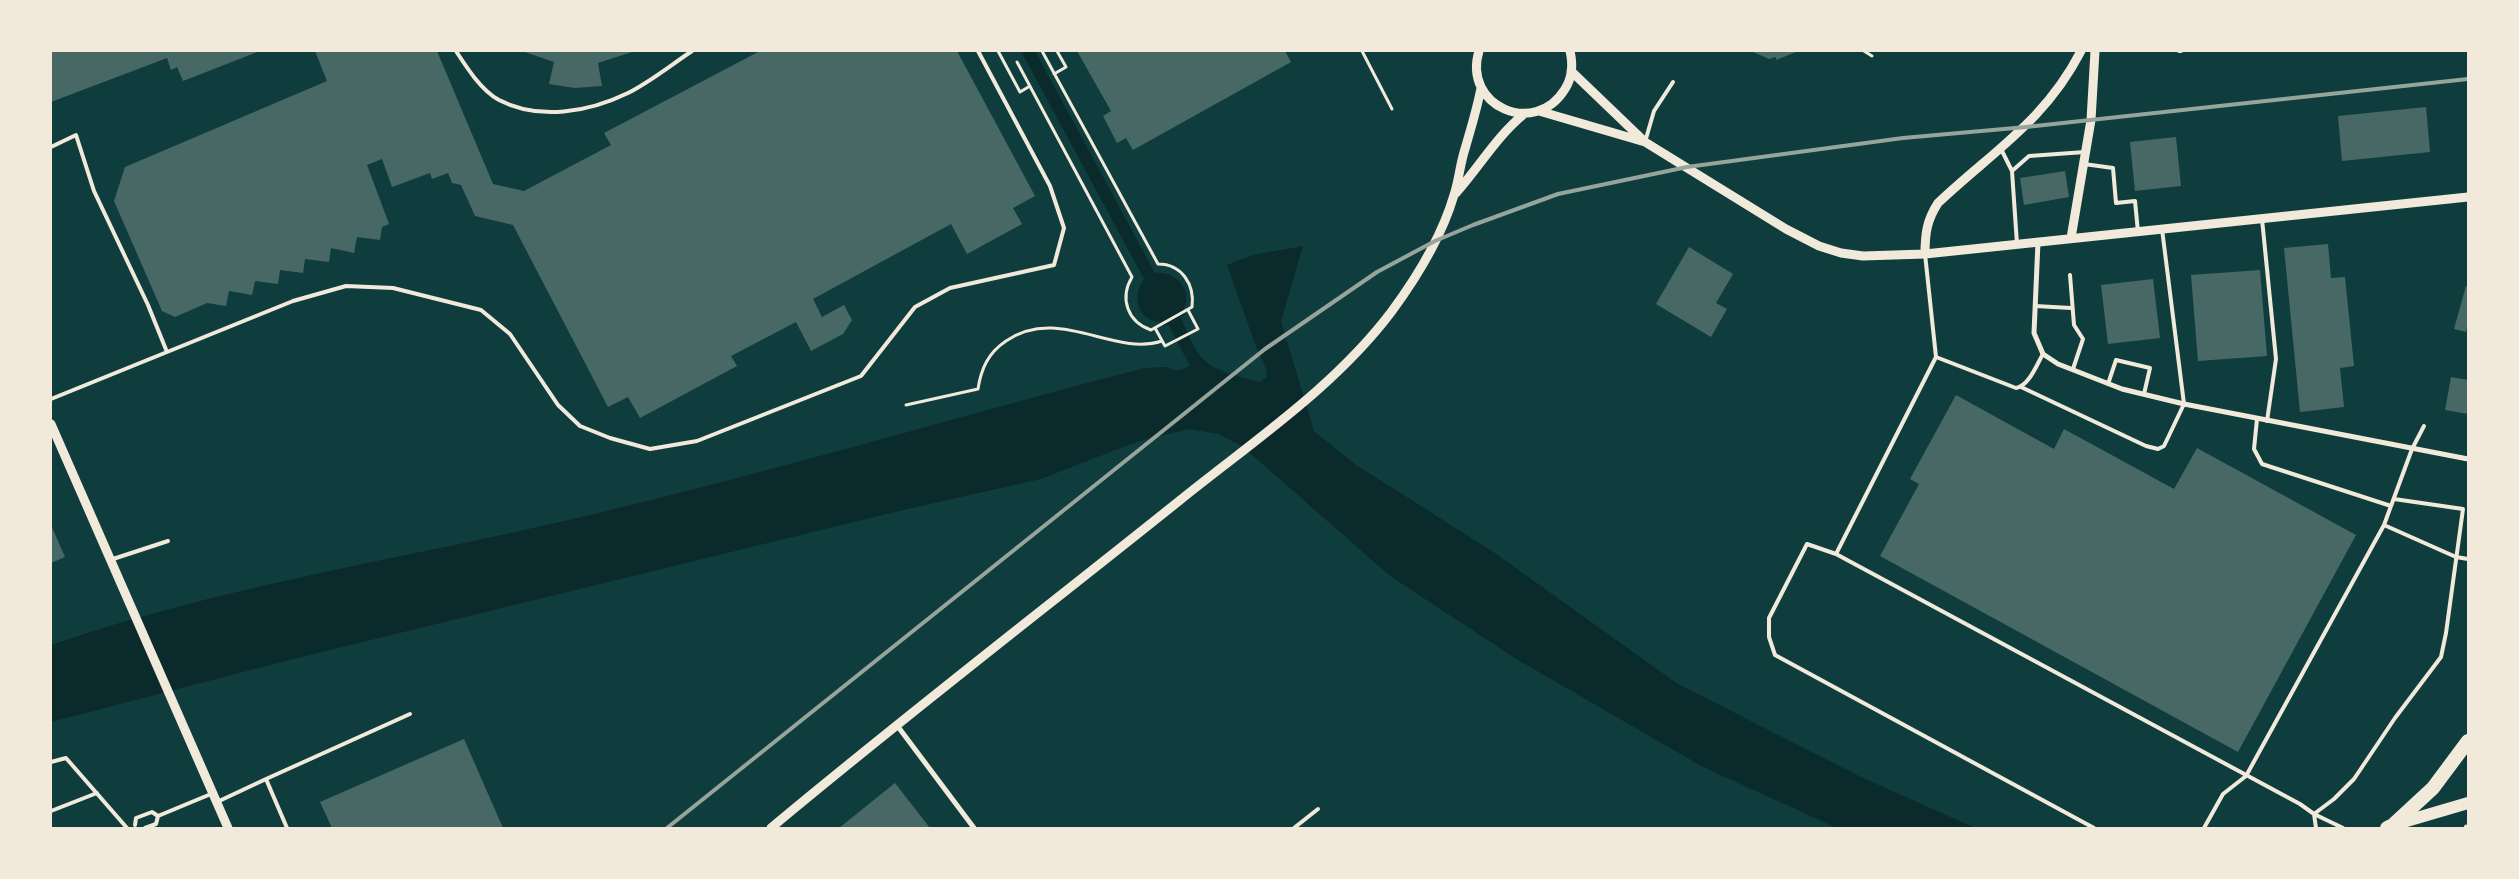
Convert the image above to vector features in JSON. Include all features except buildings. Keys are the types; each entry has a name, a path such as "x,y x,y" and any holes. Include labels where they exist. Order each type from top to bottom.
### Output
{"highway":[{"path":"2390,826 2433,788 2468,741"}],"main road":[{"path":"2390,826 2468,802"}],"street":[{"path":"1479,51 1476,74 1481,88 1499,107 1511,112 1524,114 1539,111 1551,105 1561,96 1568,84 1571,71 1570,51"},
{"path":"1925,254 1925,230 1929,218 1938,203 2026,127 2058,91 2081,51"},
{"path":"2071,238 2091,120 2094,51"},
{"path":"1571,71 1645,142 1786,229 1819,246 1841,253 1863,256 1925,254 2468,197"},
{"path":"770,828 896,724 1104,561 1316,391 1358,352 1392,311 1438,236 1454,196 1464,150 1476,118 1481,88"},
{"path":"1539,111 1645,142"},
{"path":"1454,196 1474,172 1494,142 1524,114"},
{"path":"2038,242 2034,333 2043,354 2072,369 2108,384 2184,404 2468,459"},
{"path":"51,424 228,828"},
{"path":"896,724 974,828"}],"lane":[{"path":"456,51 480,84 498,100 524,108 554,113 580,109 628,93 692,51"},
{"path":"51,400 293,301 346,286 393,288 481,310 510,334 558,405 580,426 610,438 650,449 697,441 861,376 915,307 950,288 1054,265 1064,228 1050,186 978,51"},
{"path":"1645,142 1654,111 1673,82"},
{"path":"51,147 76,136 94,191 148,305 167,352"},
{"path":"2000,149 2012,171 2017,244"},
{"path":"2012,171 2029,156 2085,152"},
{"path":"2084,164 2114,168 2116,203 2135,201 2138,232"},
{"path":"2262,219 2276,360 2267,421"},
{"path":"1936,357 2016,388 2022,387 2146,446 2158,448 2164,446 2184,404 2162,229"},
{"path":"1836,554 1936,357 1925,254"},
{"path":"2070,275 2071,308 2074,325 2083,339 2072,369"},
{"path":"2035,306 2071,308"},
{"path":"2022,387 2043,354"},
{"path":"2108,384 2116,360 2150,368 2144,394"},
{"path":"2257,419 2254,449 2262,464 2391,506"},
{"path":"2204,828 2223,794 2246,776 2384,524 2412,449 2424,426"},
{"path":"2314,814 2334,799 2354,779 2394,718 2441,657 2463,510 2394,498"},
{"path":"2384,524 2456,557 2468,558"},
{"path":"110,560 168,541"},
{"path":"2094,828 1775,655 1769,637 1769,618 1807,544 1836,554 2343,828"},
{"path":"217,802 410,714"},
{"path":"51,762 66,758 128,828 137,826 136,818 152,812 158,816"},
{"path":"266,779 287,828"},
{"path":"51,811 97,793"},
{"path":"158,816 213,793"},
{"path":"1294,828 1318,809"},
{"path":"2314,814 2316,828"},
{"path":"146,828 156,824 158,816"}],"path":[{"path":"998,51 1020,92 1030,86"},
{"path":"1018,62 1132,277 1125,297 1130,314 1141,327 1151,330 1192,307 1193,298 1189,282 1178,269 1158,264 1042,51"},
{"path":"1054,74 1066,67 1058,51"},
{"path":"1362,51 1392,109"},
{"path":"1864,51 1872,56"},
{"path":"1155,328 1165,346 1198,329 1188,310"},
{"path":"906,405 978,389 982,368 995,348 1020,332 1052,328 1141,344 1162,341"}],"water":[{"path":"1021,51 1035,51 1155,273 1170,275 1181,283 1185,289 1186,303 1183,311 1185,314 1180,317 1196,349 1207,363 1229,373 1260,382 1267,377 1266,368 1255,344 1227,265 1253,255 1303,246 1281,321 1314,431 1356,465 1492,551 1678,684 1861,777 1975,828 1837,828 1703,767 1518,660 1390,576 1242,446 1218,434 1189,429 1136,442 1041,479 899,511 293,659 51,722 51,645 179,607 243,591 641,503 1144,368 1167,367 1177,371 1190,366 1168,324 1164,326 1162,322 1147,318 1142,313 1137,300 1140,285 1144,279"}],"railway":[{"path":"667,828 1265,349 1377,272 1435,241 1473,225 1558,194 1687,167 1903,138 2026,127 2468,79"}]}
